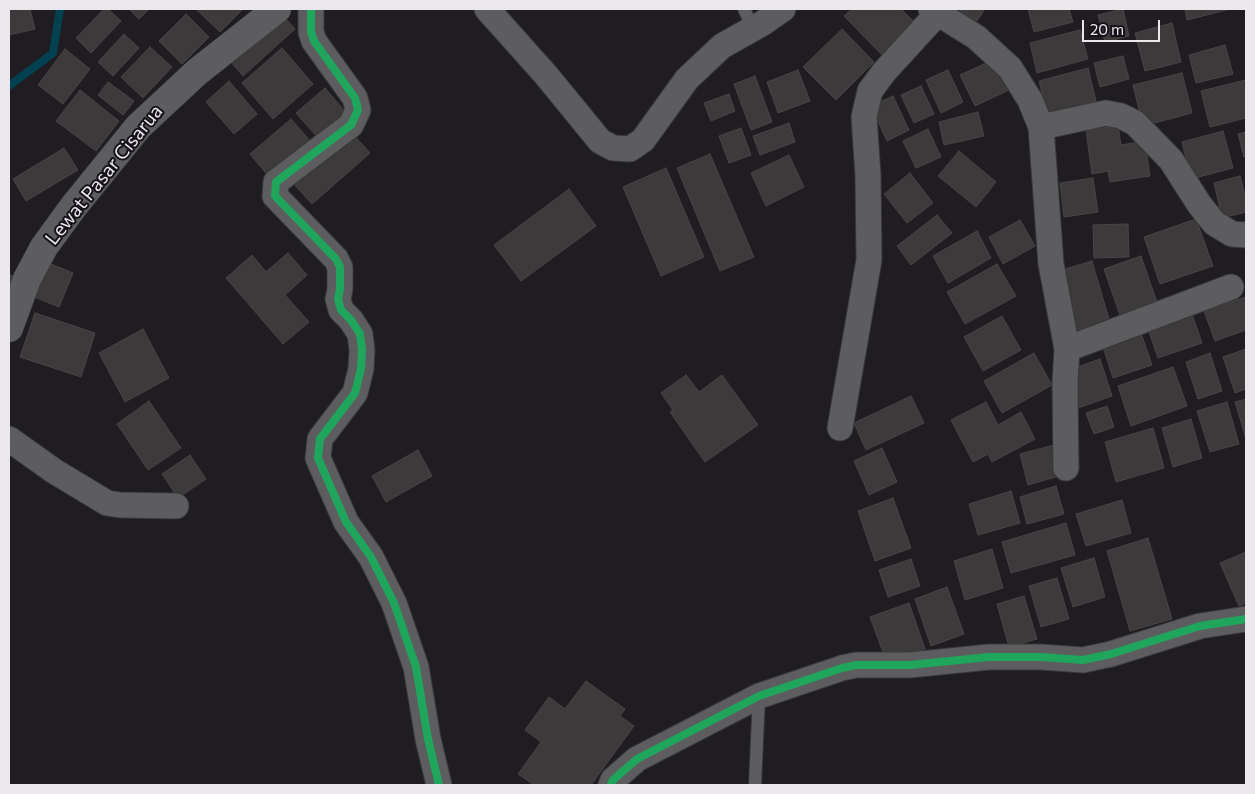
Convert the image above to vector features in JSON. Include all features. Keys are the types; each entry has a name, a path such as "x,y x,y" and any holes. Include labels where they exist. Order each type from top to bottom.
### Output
{"street":[{"name":"Lewat Pasar Cisarua","path":"9,328 28,279 44,247 74,206 138,127 197,72 277,9"},
{"path":"311,9 311,32 314,41 355,98 358,110 351,125 276,182 275,196 336,259 340,267 338,299 341,310 351,320 360,334 362,350 361,369 355,393 320,439 318,458 346,522 371,558 394,603 416,666 428,739 439,785"},
{"path":"487,9 546,75 600,142 613,148 630,149 643,140 688,79 749,18 783,9"},
{"path":"840,428 869,260 868,175 864,117 870,91 934,11 976,37 1010,68 1030,100 1041,127 1051,264 1067,349 1065,382 1066,468"},
{"path":"1041,127 1106,113 1121,116 1135,123 1171,160 1199,204 1214,223 1232,234 1246,234"},
{"path":"1067,349 1231,287"},
{"path":"9,439 54,471 108,503 176,506"},
{"path":"611,785 613,780 637,759 759,696 856,665 910,665 989,658 1041,657 1083,660 1111,654 1200,626 1246,619"}],"lane":[{"path":"754,785 759,696"}],"building":[{"path":"9,9 30,9 35,29 9,35"},
{"path":"104,9 108,9 121,21 91,53 76,38"},
{"path":"129,9 149,9 139,19"},
{"path":"196,9 243,9 220,32"},
{"path":"852,9 901,9 916,24 883,56 844,16"},
{"path":"958,9 985,9 976,22"},
{"path":"1028,9 1069,9 1073,22 1034,32"},
{"path":"1123,9 1129,36 1105,42 1098,15"},
{"path":"1185,9 1230,9 1187,20"},
{"path":"278,10 295,29 243,76 226,56"},
{"path":"186,14 209,37 182,64 159,41"},
{"path":"1172,23 1181,62 1145,71 1135,33"},
{"path":"842,29 874,62 836,100 803,67"},
{"path":"1080,30 1088,59 1037,73 1030,43"},
{"path":"124,34 139,48 113,76 98,62"},
{"path":"1225,45 1233,74 1196,83 1189,55"},
{"path":"150,47 172,67 143,98 121,77"},
{"path":"282,48 313,84 273,119 242,83"},
{"path":"65,49 90,69 63,104 38,85"},
{"path":"1123,56 1129,79 1100,87 1094,63"},
{"path":"997,58 1011,89 975,106 960,75"},
{"path":"1088,68 1096,101 1047,114 1039,81"},
{"path":"798,70 810,101 778,113 767,82"},
{"path":"948,70 963,102 941,113 926,80"},
{"path":"1182,73 1192,113 1143,126 1133,85"},
{"path":"755,76 772,122 751,130 734,84"},
{"path":"1246,80 1246,118 1210,127 1201,91"},
{"path":"229,81 257,114 234,134 206,102"},
{"path":"108,82 134,101 123,115 98,95"},
{"path":"921,86 934,114 914,123 901,95"},
{"path":"325,88 347,114 319,139 296,113"},
{"path":"80,90 119,121 96,151 56,121"},
{"path":"729,94 735,111 711,121 704,103"},
{"path":"893,96 909,130 887,141 871,106"},
{"path":"978,112 984,136 944,145 939,122"},
{"path":"291,119 311,142 270,178 250,154"},
{"path":"789,123 795,142 760,155 753,136"},
{"path":"1118,126 1121,145 1145,141 1150,176 1110,182 1108,171 1092,174 1086,130"},
{"path":"741,128 751,155 729,163 719,136"},
{"path":"928,129 941,157 916,168 903,141"},
{"path":"350,131 370,153 312,204 292,182"},
{"path":"1223,131 1233,168 1191,179 1182,142"},
{"path":"1246,132 1246,156 1244,157 1238,134"},
{"path":"64,148 78,170 26,201 13,179"},
{"path":"959,151 996,182 976,207 938,176"},
{"path":"710,154 754,257 720,271 677,168"},
{"path":"789,155 804,187 766,206 751,173"},
{"path":"666,168 704,257 661,276 623,187"},
{"path":"910,173 933,203 907,223 884,194"},
{"path":"1240,176 1246,200 1246,212 1222,218 1214,183"},
{"path":"1093,178 1098,212 1064,217 1060,183"},
{"path":"569,189 596,226 521,281 494,245"},
{"path":"937,215 952,233 911,265 897,246"},
{"path":"1196,219 1213,266 1160,284 1144,237"},
{"path":"1020,220 1035,246 1003,264 989,237"},
{"path":"1128,224 1129,257 1094,258 1093,225"},
{"path":"977,231 991,258 948,283 933,256"},
{"path":"288,253 307,275 285,295 309,322 283,344 226,278 252,255 266,272"},
{"path":"1141,256 1159,308 1122,321 1104,269"},
{"path":"1092,261 1111,326 1075,337 1055,272"},
{"path":"46,262 73,273 59,307 32,296"},
{"path":"997,264 1016,296 965,324 947,292"},
{"path":"9,275 13,276 9,288"},
{"path":"1246,297 1246,330 1215,341 1204,311"},
{"path":"1190,308 1202,343 1158,358 1146,323"},
{"path":"35,313 95,333 81,377 20,357"},
{"path":"1002,316 1021,350 983,371 964,337"},
{"path":"143,329 169,378 125,402 99,353"},
{"path":"1140,330 1152,365 1113,378 1102,344"},
{"path":"1246,349 1246,389 1235,393 1223,357"},
{"path":"1034,353 1052,385 1002,413 984,381"},
{"path":"1210,353 1222,391 1198,399 1186,362"},
{"path":"1100,359 1112,396 1078,408 1066,371"},
{"path":"1173,367 1187,406 1131,426 1118,386"},
{"path":"686,375 699,392 722,375 758,425 705,462 670,412 673,410 661,393"},
{"path":"911,396 924,423 866,450 854,423"},
{"path":"1246,399 1246,439 1235,402"},
{"path":"149,401 181,448 148,470 117,424"},
{"path":"986,402 998,425 1021,412 1035,439 992,462 988,454 973,462 951,420"},
{"path":"1227,402 1239,444 1210,452 1197,411"},
{"path":"1107,406 1114,427 1094,434 1086,413"},
{"path":"1191,419 1202,458 1173,467 1162,428"},
{"path":"1153,428 1164,468 1116,482 1105,442"},
{"path":"1058,444 1066,474 1028,485 1020,454"},
{"path":"882,448 897,482 869,495 854,461"},
{"path":"418,450 432,476 386,502 372,476"},
{"path":"190,455 206,479 178,498 162,474"},
{"path":"1056,486 1064,514 1027,524 1020,497"},
{"path":"1011,491 1020,523 978,535 969,504"},
{"path":"893,498 911,548 875,561 858,511"},
{"path":"1122,500 1131,533 1086,546 1076,514"},
{"path":"1066,523 1075,555 1011,573 1002,542"},
{"path":"1148,538 1172,619 1130,631 1107,551"},
{"path":"992,549 1003,588 965,600 954,561"},
{"path":"1246,552 1246,603 1239,606 1220,563"},
{"path":"1094,558 1105,597 1073,607 1061,568"},
{"path":"911,559 920,586 888,597 879,570"},
{"path":"1057,578 1069,619 1041,627 1029,586"},
{"path":"947,587 964,634 931,646 915,599"},
{"path":"1024,596 1037,639 1009,647 997,604"},
{"path":"909,603 925,649 887,663 870,617"},
{"path":"586,681 625,709 620,716 634,726 591,785 534,785 518,774 541,742 525,730 549,697 565,709"}],"waterway":[{"path":"9,86 53,53 60,9"}],"cycle path":[{"path":"311,9 311,32 314,41 355,98 358,110 351,125 276,182 275,196 336,259 340,267 338,299 341,310 351,320 360,334 362,350 361,369 355,393 320,439 318,458 346,522 371,557 394,603 416,667 428,739 439,785"},
{"path":"611,785 613,780 637,759 759,696 842,668 856,665 910,665 989,657 1041,657 1083,660 1111,654 1200,626 1246,619"}]}
